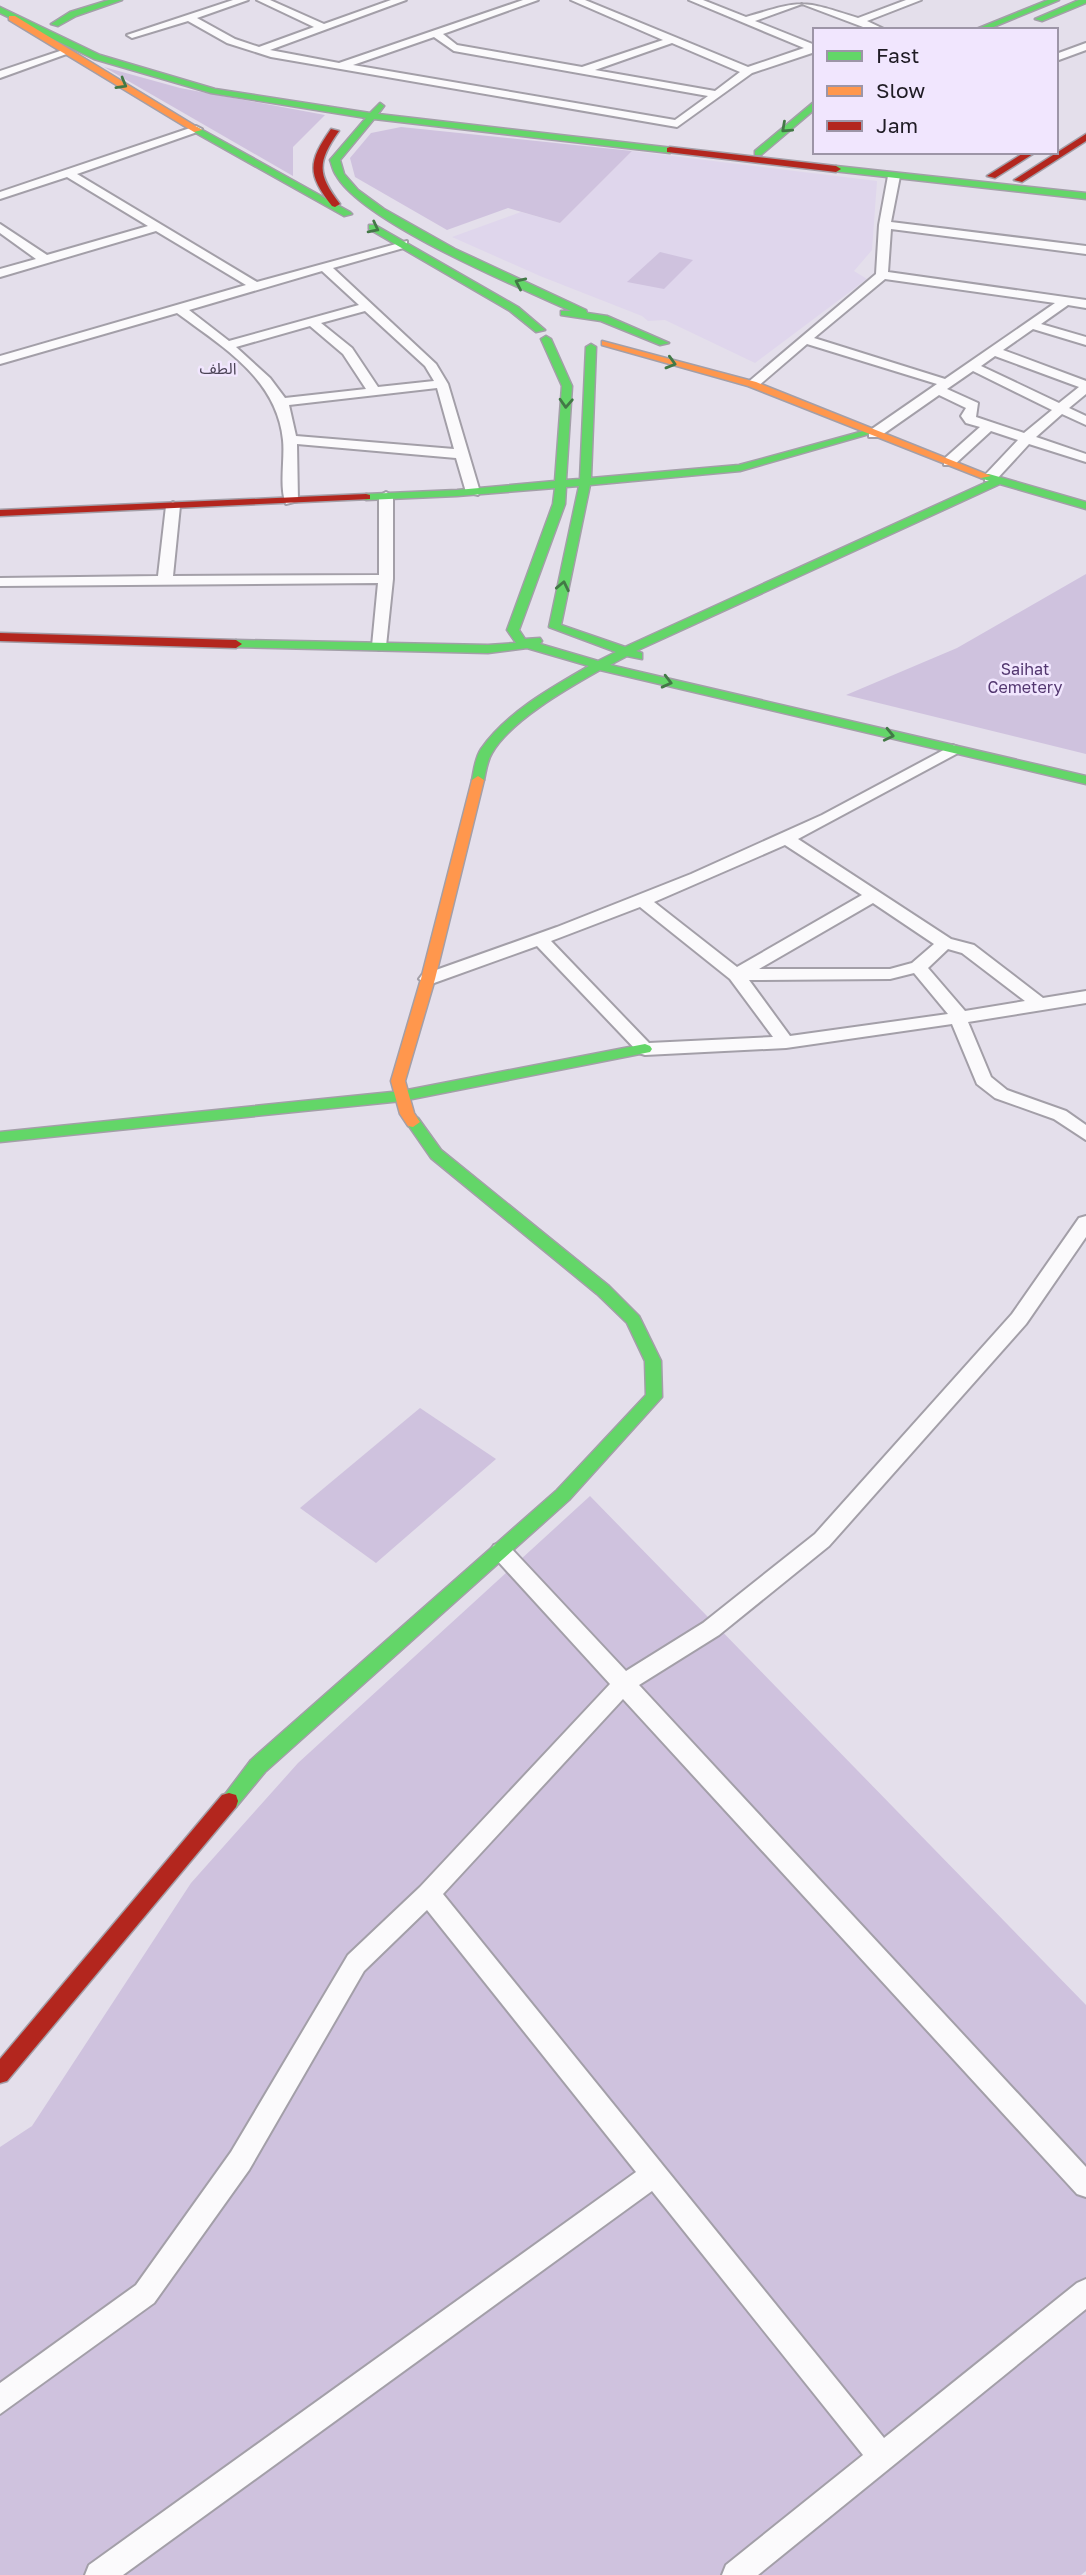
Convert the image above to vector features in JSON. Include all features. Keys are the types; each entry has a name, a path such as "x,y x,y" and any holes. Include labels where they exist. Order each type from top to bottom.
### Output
{"main road":[{"path":"10,0 155,63 346,112"},
{"path":"44,15 86,0"},
{"path":"44,15 72,14 118,0"},
{"path":"983,28 1052,0"},
{"path":"1015,28 1086,0"},
{"path":"0,10 196,129 514,309 543,335 568,347 599,345 752,384 994,479 1086,506"},
{"path":"0,10 51,37 110,62 261,99 370,116 1086,196"},
{"path":"758,153 813,106"},
{"path":"346,112 319,152 315,167 317,183 347,214"},
{"path":"370,116 1086,187"},
{"path":"370,116 335,160 341,177 356,194 378,210 495,272 582,312"},
{"path":"1058,136 1086,119"},
{"path":"779,155 813,125"},
{"path":"1019,180 1079,147 1086,137"},
{"path":"992,176 1029,154"},
{"path":"752,384 735,371 616,324 605,316 582,312 561,313 547,319 543,335 567,386 562,484 559,504 513,630 521,642 601,666 1086,780"},
{"path":"0,637 379,646 532,645 555,626 585,482 599,345 618,332 616,324"},
{"path":"0,513 473,492 740,468 872,433"},
{"path":"0,2074 258,1766 564,1494 654,1397 653,1361 633,1320 603,1290 436,1154 407,1114 398,1081 428,979 485,753 499,734 557,694 626,652 994,479"},
{"path":"555,626 659,662"},
{"path":"557,694 564,679 558,653"},
{"path":"679,667 715,676"},
{"path":"755,685 902,723 1086,764"},
{"path":"0,1137 402,1096 645,1049"}],"street":[{"path":"132,35 243,0"},
{"path":"262,0 324,28"},
{"path":"373,0 385,5"},
{"path":"260,50 401,0"},
{"path":"339,66 533,0"},
{"path":"576,0 748,71"},
{"path":"695,0 813,49"},
{"path":"745,21 802,0 877,28"},
{"path":"861,20 916,0"},
{"path":"190,18 231,41 260,50 677,124 748,71 813,49"},
{"path":"436,33 454,48 716,94"},
{"path":"582,71 672,40"},
{"path":"1058,57 1085,47"},
{"path":"0,75 67,52"},
{"path":"0,196 196,129"},
{"path":"68,173 256,286"},
{"path":"752,384 882,275 885,225 894,176"},
{"path":"885,225 1086,250"},
{"path":"0,273 158,227"},
{"path":"0,229 46,260"},
{"path":"0,360 403,244"},
{"path":"324,266 430,364 442,384 473,492"},
{"path":"882,275 1086,304"},
{"path":"872,433 1066,301"},
{"path":"229,345 368,306"},
{"path":"179,308 229,345 281,402 289,439 291,501"},
{"path":"314,323 348,351 375,391"},
{"path":"1032,325 1086,341"},
{"path":"804,339 941,386 971,404 973,408 968,418 1086,458"},
{"path":"993,351 1086,386"},
{"path":"972,366 1086,421"},
{"path":"281,402 442,384"},
{"path":"994,479 1027,438 1086,386"},
{"path":"949,462 990,425"},
{"path":"289,439 462,454"},
{"path":"379,646 386,579 386,496"},
{"path":"165,581 173,506"},
{"path":"0,582 386,579"},
{"path":"428,979 541,940 789,840 879,794 953,750"},
{"path":"789,840 871,897 945,943 968,948 1039,1004"},
{"path":"736,975 871,897"},
{"path":"641,900 736,975 786,1041"},
{"path":"541,940 645,1049 786,1041 960,1018 1086,997"},
{"path":"736,975 890,974 918,967 945,943"},
{"path":"918,967 960,1018 984,1080 1001,1094 1060,1115 1086,1134"},
{"path":"0,2400 145,2294 240,2161 356,1963 428,1894 624,1684 711,1629 822,1540 1019,1319 1086,1223"},
{"path":"501,1551 1086,2185"},
{"path":"428,1894 881,2456"},
{"path":"99,2575 655,2174"},
{"path":"736,2575 1086,2292"}],"shaded area":[{"path":"632,151 877,181 872,250 854,271 867,279 755,363 665,320 648,321 642,316 540,276 452,237 521,212 560,223"}],"green space":[{"path":"104,67 180,88 325,115 293,147 293,176"},
{"path":"401,127 632,151 560,223 508,208 447,230 355,177 350,158 371,133"},
{"path":"660,252 693,260 664,289 627,282"},
{"name":"Saihat Cemetery","path":"1086,574 1086,754 846,695 957,648"},
{"path":"420,1408 496,1459 376,1563 300,1508"},
{"path":"590,1496 1086,2005 1086,2571 1081,2575 0,2575 0,2147 32,2126 191,1883 298,1763"}],"traffic: fast":[{"path":"55,24 73,14 118,0"},
{"path":"983,28 1055,0"},
{"path":"1039,19 1086,0"},
{"path":"0,10 97,57 214,91 324,110 670,150"},
{"path":"380,106 335,160 340,175 355,192 381,211 451,251 582,312"},
{"path":"758,153 813,106"},
{"path":"197,130 347,214"},
{"path":"836,169 1086,196"},
{"path":"372,227 514,309 540,330"},
{"path":"565,313 603,318 664,343"},
{"path":"546,339 567,386 559,504 513,630 521,642 601,666 1086,780"},
{"path":"591,347 585,482 555,627 638,656"},
{"path":"366,497 457,493 740,468 871,432"},
{"path":"985,476 1086,506"},
{"path":"478,780 487,750 509,726 565,685 596,667 998,481"},
{"path":"236,644 488,649 517,647 536,641"},
{"path":"0,1137 402,1096 645,1049"},
{"path":"229,1801 258,1766 563,1495 654,1397 653,1361 633,1320 603,1290 436,1154 413,1122"}],"traffic: slow":[{"path":"12,18 197,130"},
{"path":"606,343 752,384 985,476"},
{"path":"413,1122 407,1114 398,1081 428,979 478,780"}],"traffic: jam":[{"path":"334,131 321,151 317,168 321,184 335,204"},
{"path":"1019,180 1086,137"},
{"path":"670,150 836,169"},
{"path":"992,176 1029,154"},
{"path":"0,513 366,497"},
{"path":"0,637 236,644"},
{"path":"0,2074 229,1801"}],"district":[{"name":"الطف","path":"218,368"}]}
